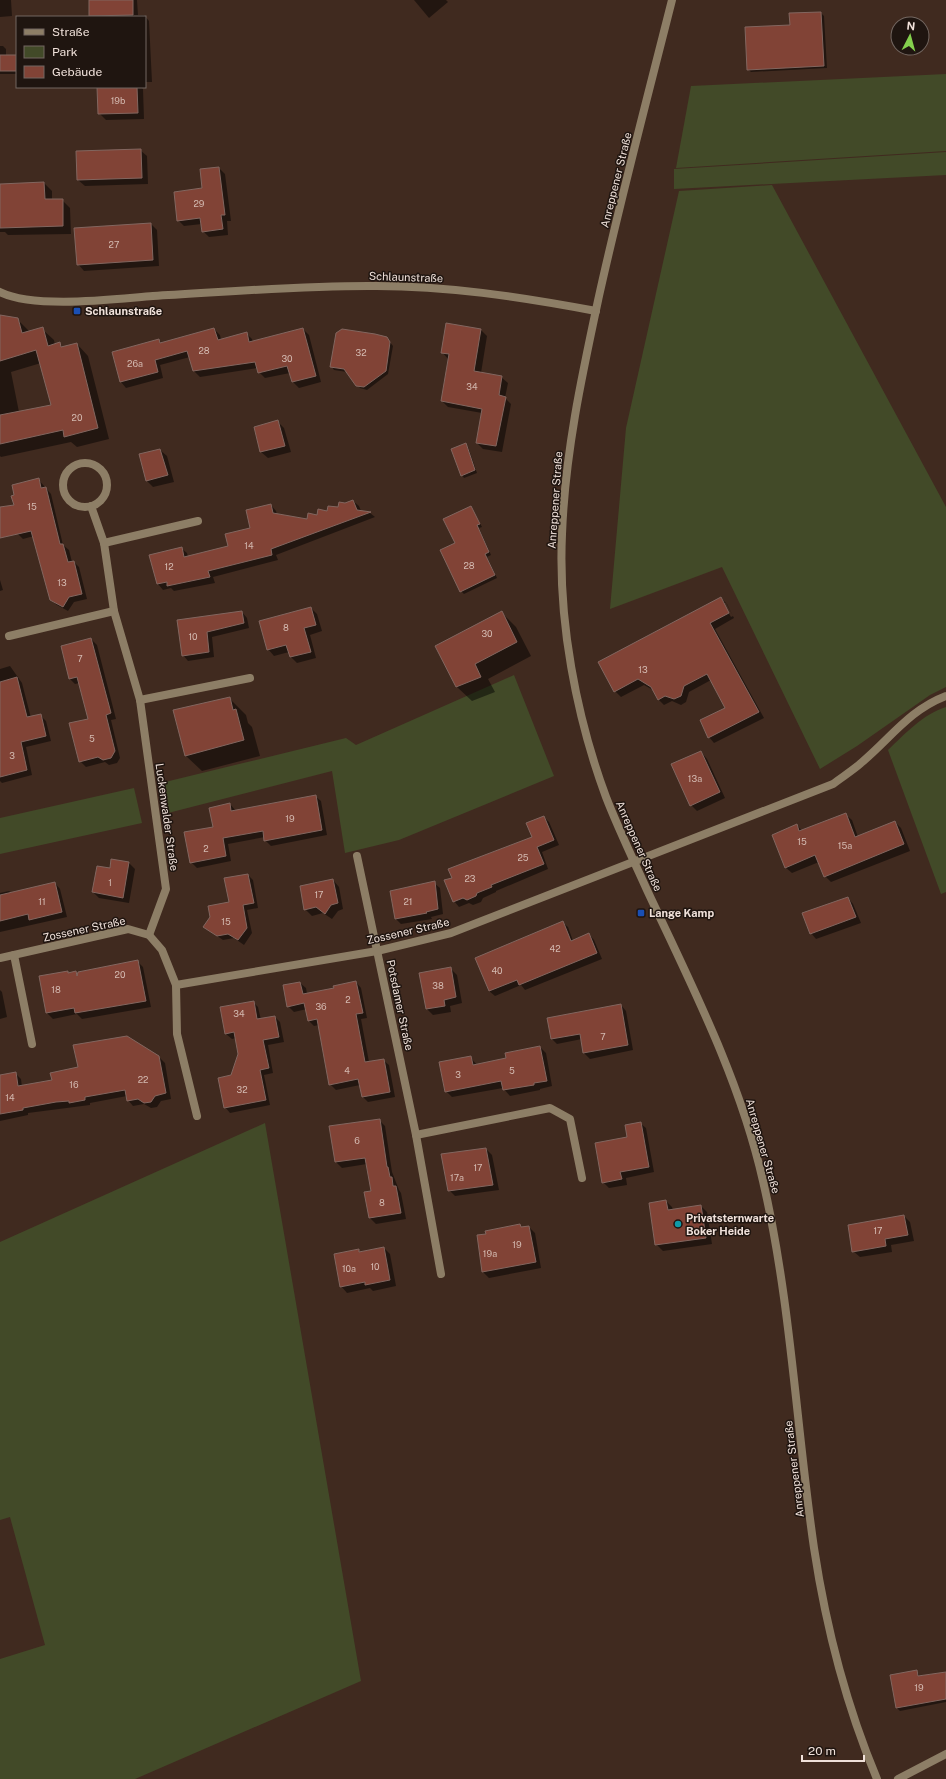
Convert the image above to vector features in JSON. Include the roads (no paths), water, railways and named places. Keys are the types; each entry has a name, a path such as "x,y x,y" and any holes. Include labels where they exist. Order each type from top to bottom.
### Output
{"street":[{"name":"Anreppener Straße","path":"672,0 609,253 580,385 566,469 562,537 564,616 574,679 588,743 606,798 703,1010 737,1096 762,1175 780,1268 790,1335 814,1548 826,1613 839,1672 867,1755 877,1779"},
{"name":"Schlaunstraße","path":"0,292 31,300 84,301 253,290 368,286 439,288 510,297 596,311"},
{"path":"79,464 94,465 100,469 105,476 107,483 107,490 104,498 91,506 84,507 76,505 65,495 64,480 67,473 72,467 79,464"},
{"name":"Luckenwalder Straße","path":"91,506 104,543 114,611 140,700 166,889 149,935"},
{"path":"104,543 198,521"},
{"path":"9,636 114,611"},
{"path":"140,700 250,678"},
{"path":"634,862 833,784 861,763 907,719 935,701 946,696"},
{"name":"Potsdamer Straße","path":"357,856 416,1135 441,1274"},
{"name":"Zossener Straße","path":"176,985 377,950 451,933 634,862"},
{"name":"Zossener Straße","path":"0,958 128,929 149,935"},
{"path":"149,935 162,950 176,985 177,1034 197,1116"},
{"path":"14,955 32,1044"},
{"path":"416,1135 550,1108 570,1119 582,1178"},
{"path":"898,1779 946,1754"}],"place":[{"name":"Schlaunstraße","path":"77,311"},
{"name":"Lange Kamp","path":"641,913"},
{"name":"Privatsternwarte Boker Heide","path":"678,1224"}]}
